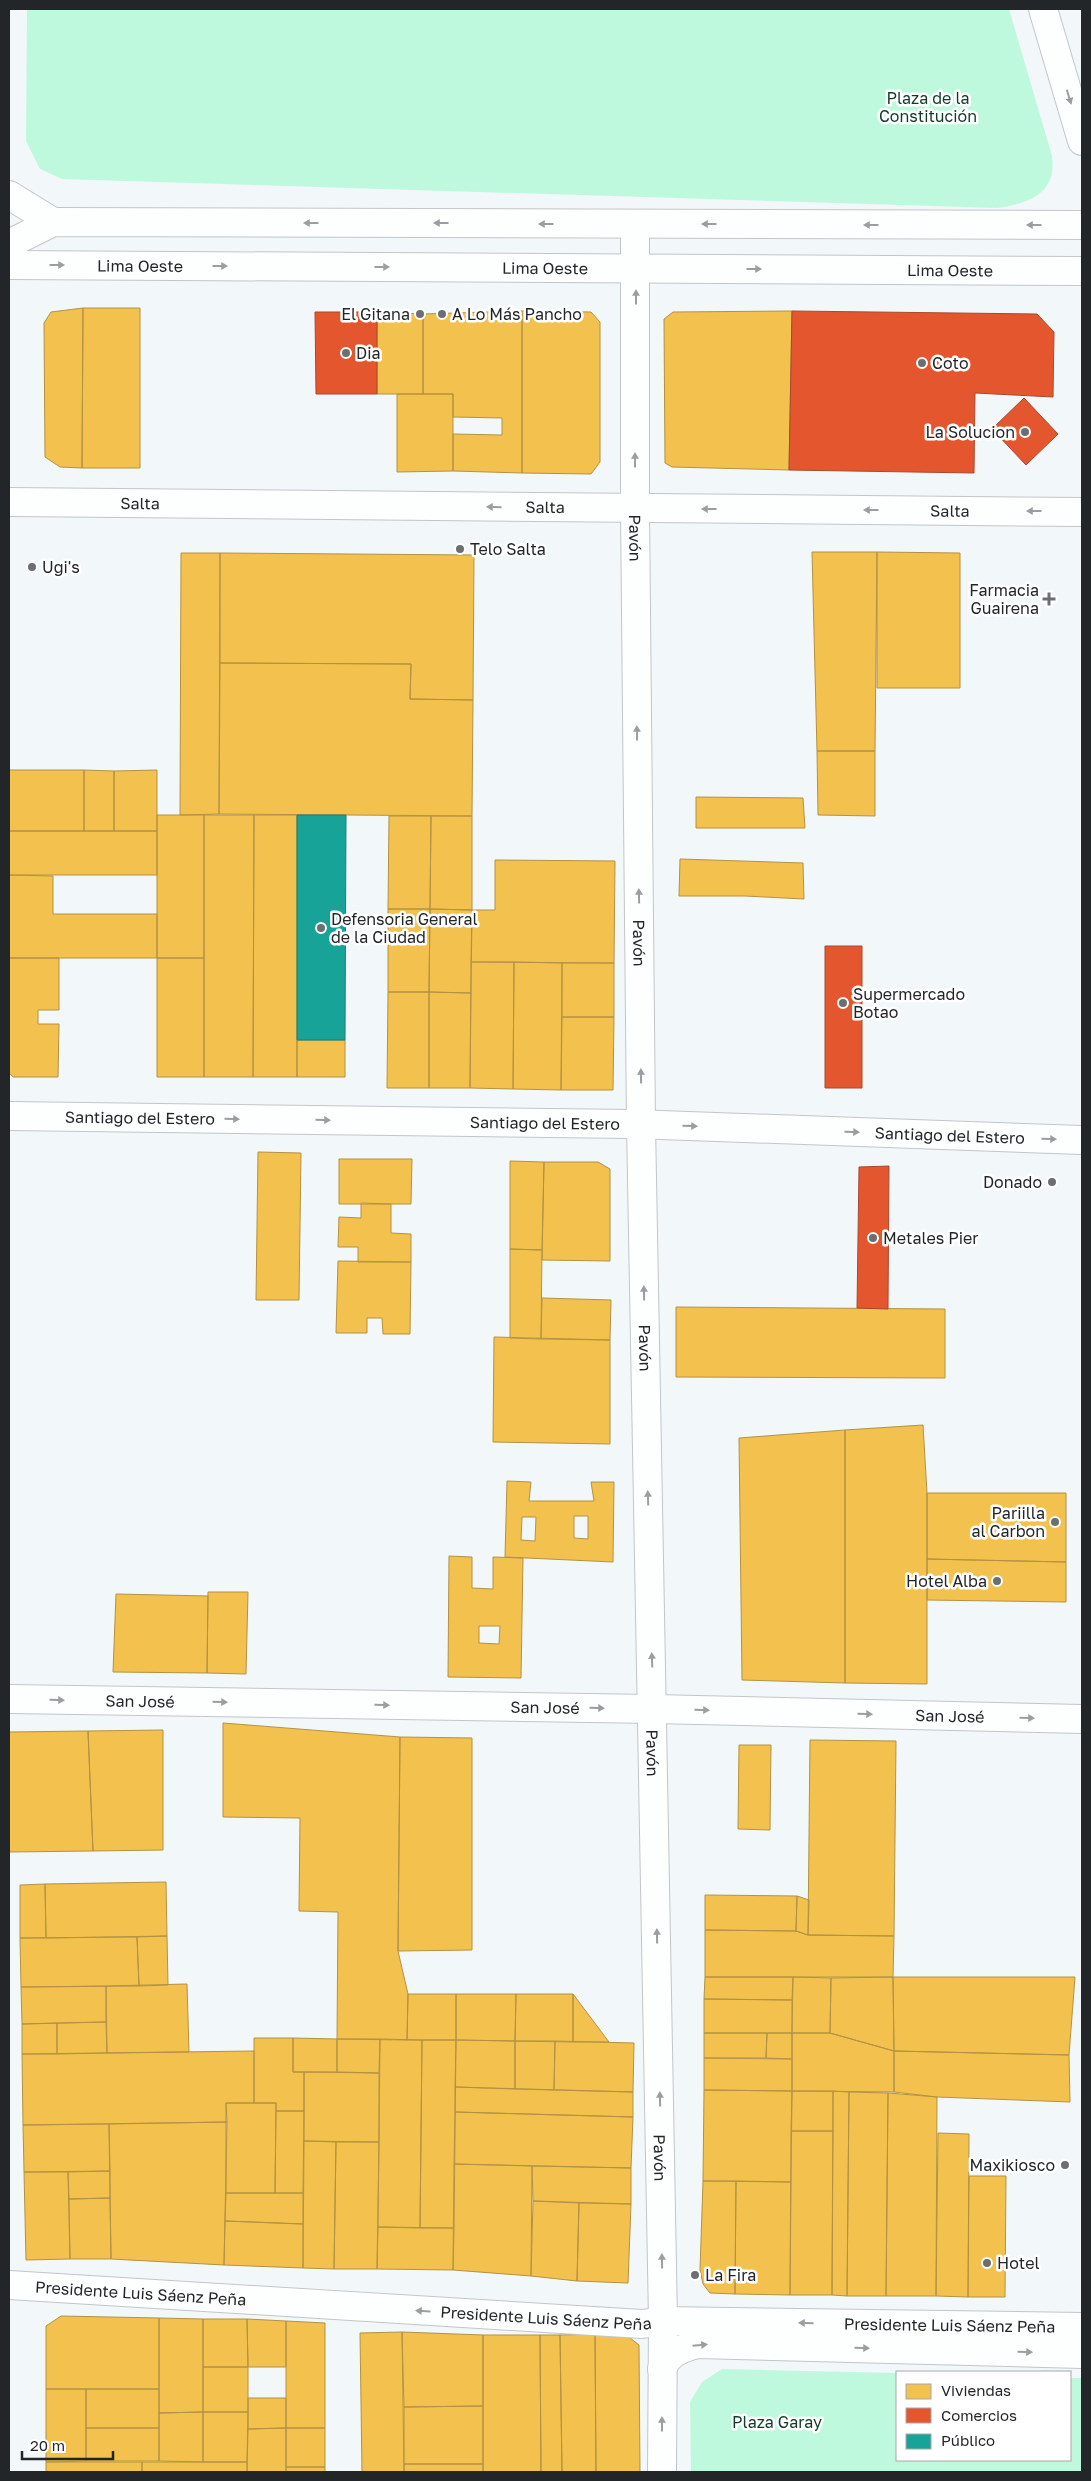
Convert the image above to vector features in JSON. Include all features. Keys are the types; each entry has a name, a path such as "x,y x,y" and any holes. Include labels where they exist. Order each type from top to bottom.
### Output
{"street":[{"path":"1043,9 1082,140"},
{"path":"9,194 53,222"},
{"path":"9,244 53,222 1082,225"},
{"name":"Pavón","path":"635,224 635,509 641,1124 663,2321 662,2472"},
{"name":"Lima Oeste","path":"9,265 1082,271"},
{"name":"Salta","path":"9,502 1082,512"},
{"name":"Santiago del Estero","path":"9,1116 641,1124 1082,1140"},
{"name":"San José","path":"9,1699 653,1709 1082,1719"},
{"name":"Presidente Luis Sáenz Peña","path":"9,2285 642,2324 663,2321 1082,2327"},
{"name":"Presidente Luis Sáenz Peña","path":"662,2369 665,2361 671,2355 681,2349 698,2344 1082,2354"}],"green space":[{"name":"Plaza de la Constitución","path":"27,9 1009,9 1052,156 1052,169 1050,179 1045,188 1038,194 1020,203 997,208 62,179 40,169 26,141"},
{"name":"Plaza Garay","path":"722,2369 896,2373 896,2461 1071,2461 1071,2378 1081,2378 1082,2472 691,2472 690,2402 702,2382"}],"building: Viviendas":[{"path":"83,308 82,468 60,467 45,457 44,323 51,312"},
{"path":"83,308 140,308 140,468 82,468"},
{"path":"522,311 522,473 453,471 453,434 502,435 502,418 453,417 453,394 423,394 423,314"},
{"path":"522,311 591,312 600,322 600,462 591,474 522,473"},
{"path":"792,311 789,470 672,467 665,463 664,319 673,312"},
{"path":"377,312 423,314 423,394 377,394"},
{"path":"397,394 453,394 453,471 397,472"},
{"path":"812,552 877,552 875,751 817,751"},
{"path":"877,552 960,553 960,688 877,688"},
{"path":"181,553 220,553 219,814 180,815"},
{"path":"220,553 474,555 473,700 410,699 411,664 220,663"},
{"path":"220,663 411,664 410,699 473,700 472,816 219,814"},
{"path":"817,751 875,751 875,816 818,815"},
{"path":"9,770 84,770 84,831 9,831"},
{"path":"84,770 114,771 114,831 84,831"},
{"path":"157,770 157,831 114,831 114,771"},
{"path":"696,797 803,798 805,828 696,828"},
{"path":"157,815 204,815 204,958 157,958"},
{"path":"204,815 254,815 253,1077 204,1077"},
{"path":"254,815 297,815 297,1077 253,1077"},
{"path":"389,816 431,816 430,909 388,909"},
{"path":"431,816 472,816 472,910 430,909"},
{"path":"9,831 157,831 157,875 9,875"},
{"path":"680,859 803,863 804,899 745,896 679,896"},
{"path":"495,860 615,861 614,963 471,962 472,910 495,910"},
{"path":"9,875 53,876 53,914 157,914 157,958 9,958"},
{"path":"388,909 430,909 429,992 388,992"},
{"path":"430,909 472,910 471,993 429,992"},
{"path":"9,958 59,958 59,1010 38,1010 38,1024 59,1024 58,1077 13,1077 9,1073"},
{"path":"157,958 204,958 204,1077 157,1077"},
{"path":"471,962 514,962 513,1089 470,1088"},
{"path":"514,962 562,963 561,1090 513,1089"},
{"path":"562,963 614,963 614,1017 562,1017"},
{"path":"388,992 429,992 429,1088 387,1088"},
{"path":"429,992 471,993 470,1088 429,1088"},
{"path":"562,1017 614,1017 613,1090 561,1090"},
{"path":"297,1040 345,1040 345,1077 297,1077"},
{"path":"258,1152 301,1153 299,1300 256,1300"},
{"path":"339,1159 412,1159 411,1204 339,1204"},
{"path":"510,1161 544,1162 542,1250 510,1249"},
{"path":"544,1162 598,1162 610,1169 610,1261 542,1260"},
{"path":"361,1203 391,1204 391,1233 411,1234 411,1262 358,1262 358,1247 338,1247 339,1217 361,1218"},
{"path":"510,1249 542,1250 541,1339 510,1338"},
{"path":"338,1261 411,1262 410,1334 383,1334 382,1318 367,1318 367,1333 336,1333"},
{"path":"542,1298 611,1300 610,1340 541,1339"},
{"path":"676,1307 945,1309 945,1378 676,1377"},
{"path":"494,1337 610,1340 610,1444 493,1442"},
{"path":"923,1425 927,1493 927,1684 845,1683 845,1430"},
{"path":"845,1430 845,1683 742,1680 739,1438"},
{"path":"507,1481 531,1482 529,1501 594,1501 591,1482 614,1482 613,1562 505,1557","holes":["574,1516 588,1516 588,1539 574,1538","522,1517 536,1517 535,1541 521,1540"]},
{"path":"927,1493 1066,1493 1066,1562 927,1559"},
{"path":"449,1556 472,1557 472,1588 493,1589 493,1557 523,1558 521,1678 448,1677","holes":["479,1626 500,1626 499,1644 479,1643"]},
{"name":"Hotel Alba","path":"927,1559 1066,1562 1066,1602 927,1600"},
{"path":"208,1592 248,1592 246,1674 207,1673"},
{"path":"116,1594 208,1596 207,1673 113,1672"},
{"path":"223,1723 400,1737 398,1951 408,1994 407,2040 337,2039 338,1912 299,1911 300,1818 223,1817"},
{"path":"163,1730 163,1850 93,1851 88,1731"},
{"path":"88,1731 93,1851 9,1852 9,1732"},
{"path":"400,1737 472,1738 472,1950 398,1951"},
{"path":"810,1740 896,1741 894,1936 808,1935"},
{"path":"739,1745 771,1745 770,1830 738,1829"},
{"path":"166,1882 167,1936 46,1938 45,1884"},
{"path":"45,1884 46,1938 20,1938 20,1885"},
{"path":"705,1895 797,1896 796,1931 705,1930"},
{"path":"797,1896 809,1900 808,1935 796,1931"},
{"path":"705,1930 796,1931 808,1935 894,1936 893,1977 705,1977"},
{"path":"167,1936 168,1985 139,1986 137,1937"},
{"path":"137,1937 139,1986 21,1987 20,1938"},
{"path":"705,1977 793,1977 792,2000 704,1999"},
{"path":"793,1977 831,1978 830,2033 792,2033"},
{"path":"893,1977 894,2051 830,2033 831,1978"},
{"path":"893,1977 1075,1977 1069,2055 894,2051"},
{"path":"187,1984 189,2052 107,2053 106,1986"},
{"path":"106,1986 106,2022 22,2024 21,1987"},
{"path":"408,1994 456,1994 456,2040 407,2040"},
{"path":"456,1994 516,1994 515,2041 456,2040"},
{"path":"516,1994 573,1994 573,2042 515,2041"},
{"path":"573,1994 609,2042 573,2042"},
{"path":"704,1999 792,2000 792,2033 704,2033"},
{"path":"106,2022 107,2053 57,2054 57,2023"},
{"path":"57,2023 57,2054 22,2054 22,2024"},
{"path":"704,2033 767,2033 766,2058 704,2058"},
{"path":"767,2033 792,2033 792,2059 766,2058"},
{"path":"792,2033 830,2033 894,2051 894,2092 792,2091"},
{"path":"254,2038 293,2038 293,2072 304,2072 304,2111 276,2111 276,2103 254,2103"},
{"path":"293,2038 337,2039 337,2072 293,2072"},
{"path":"337,2039 380,2039 379,2073 337,2072"},
{"path":"380,2039 422,2040 420,2228 378,2227"},
{"path":"422,2040 456,2040 454,2228 420,2228"},
{"path":"456,2040 515,2041 515,2089 455,2087"},
{"path":"515,2041 555,2041 554,2090 515,2089"},
{"path":"555,2041 634,2043 633,2092 554,2090"},
{"path":"254,2051 254,2103 226,2103 227,2122 23,2125 22,2054"},
{"path":"894,2051 1069,2055 1070,2102 937,2097 894,2092"},
{"path":"704,2058 792,2059 792,2091 704,2090"},
{"path":"304,2072 379,2073 379,2142 304,2141"},
{"path":"455,2087 633,2092 633,2117 455,2112"},
{"path":"704,2090 792,2091 791,2182 703,2181"},
{"path":"792,2091 833,2091 833,2131 791,2131"},
{"path":"833,2091 849,2092 847,2296 832,2295"},
{"path":"849,2092 888,2093 886,2296 847,2296"},
{"path":"888,2093 937,2097 936,2296 886,2296"},
{"path":"226,2103 276,2103 275,2193 226,2193"},
{"path":"276,2111 304,2111 303,2193 275,2193"},
{"path":"455,2112 633,2117 631,2168 454,2164"},
{"path":"227,2122 224,2265 111,2259 109,2124"},
{"path":"109,2124 110,2171 24,2172 23,2125"},
{"path":"791,2131 833,2131 832,2295 790,2295"},
{"path":"938,2133 969,2134 968,2297 936,2296"},
{"path":"304,2141 336,2142 334,2269 303,2268"},
{"path":"336,2142 379,2142 377,2269 334,2269"},
{"path":"454,2164 532,2166 531,2276 453,2270"},
{"path":"532,2166 631,2168 631,2204 533,2201"},
{"path":"110,2171 110,2198 69,2199 68,2172"},
{"path":"24,2172 68,2172 70,2259 26,2260"},
{"name":"Hotel","path":"969,2176 1006,2176 1005,2297 968,2297"},
{"path":"703,2181 736,2181 735,2294 710,2293 703,2284 700,2270"},
{"path":"736,2181 791,2182 790,2295 735,2294"},
{"path":"226,2193 303,2193 303,2224 225,2221"},
{"path":"110,2198 111,2259 70,2259 69,2199"},
{"path":"533,2201 579,2203 577,2281 531,2276"},
{"path":"579,2203 631,2204 628,2283 577,2281"},
{"path":"225,2221 303,2224 303,2268 224,2265"},
{"path":"378,2227 454,2228 453,2270 377,2269"},
{"path":"61,2316 159,2318 159,2389 46,2389 46,2326"},
{"path":"159,2318 203,2319 203,2412 159,2413"},
{"path":"203,2319 247,2319 248,2367 203,2367"},
{"path":"247,2319 286,2321 286,2367 248,2367"},
{"path":"286,2321 325,2323 325,2428 286,2428"},
{"path":"402,2332 483,2335 483,2406 404,2407"},
{"path":"402,2332 404,2472 362,2472 360,2333"},
{"path":"595,2334 596,2472 562,2472 560,2335"},
{"path":"595,2334 625,2334 639,2345 640,2472 596,2472"},
{"path":"483,2335 540,2335 541,2472 483,2472"},
{"path":"540,2335 560,2335 562,2472 541,2472"},
{"path":"203,2367 248,2367 248,2412 203,2412"},
{"path":"46,2389 86,2389 86,2461 46,2462"},
{"path":"86,2389 159,2389 159,2428 86,2428"},
{"path":"248,2398 286,2398 286,2428 248,2429"},
{"path":"483,2406 483,2464 404,2464 404,2407"},
{"path":"203,2412 203,2462 159,2461 159,2413"},
{"path":"203,2412 248,2412 247,2462 203,2462"},
{"path":"86,2428 159,2428 159,2461 86,2461"},
{"path":"286,2428 325,2428 325,2467 286,2467"},
{"path":"286,2428 286,2472 247,2472 248,2429"},
{"path":"46,2462 142,2462 142,2472 46,2472"},
{"path":"142,2462 247,2462 247,2472 142,2472"},
{"path":"404,2464 483,2464 483,2472 404,2472"},
{"path":"286,2467 325,2467 325,2472 286,2472"}],"building: Comercios":[{"name":"Coto","path":"792,311 1037,314 1054,332 1053,397 975,393 974,473 789,470"},
{"name":"Dia","path":"315,312 377,312 377,394 316,394"},
{"name":"La Solucion","path":"1024,398 1058,434 1026,465 992,429"},
{"name":"Supermercado Botao","path":"825,946 862,946 862,1088 825,1088"},
{"name":"Metales Pier","path":"889,1166 888,1309 857,1308 859,1167"}],"building: Público":[{"name":"Defensoria General de la Ciudad","path":"297,815 346,815 345,1040 297,1040"}],"place":[{"name":"El Gitana","path":"420,314"},
{"name":"A Lo Más Pancho","path":"442,314"},
{"name":"Dia","path":"346,353"},
{"name":"Coto","path":"922,363"},
{"name":"La Solucion","path":"1025,432"},
{"name":"Telo Salta","path":"460,549"},
{"name":"Ugi's","path":"32,567"},
{"name":"Farmacia Guairena","path":"1049,599"},
{"name":"Defensoria General de la Ciudad","path":"321,928"},
{"name":"Supermercado Botao","path":"843,1003"},
{"name":"Donado","path":"1052,1182"},
{"name":"Metales Pier","path":"873,1238"},
{"name":"Pariilla al Carbon","path":"1055,1522"},
{"name":"Hotel Alba","path":"997,1581"},
{"name":"Maxikiosco","path":"1065,2165"},
{"name":"Hotel","path":"987,2263"},
{"name":"La Fira","path":"695,2275"}]}
